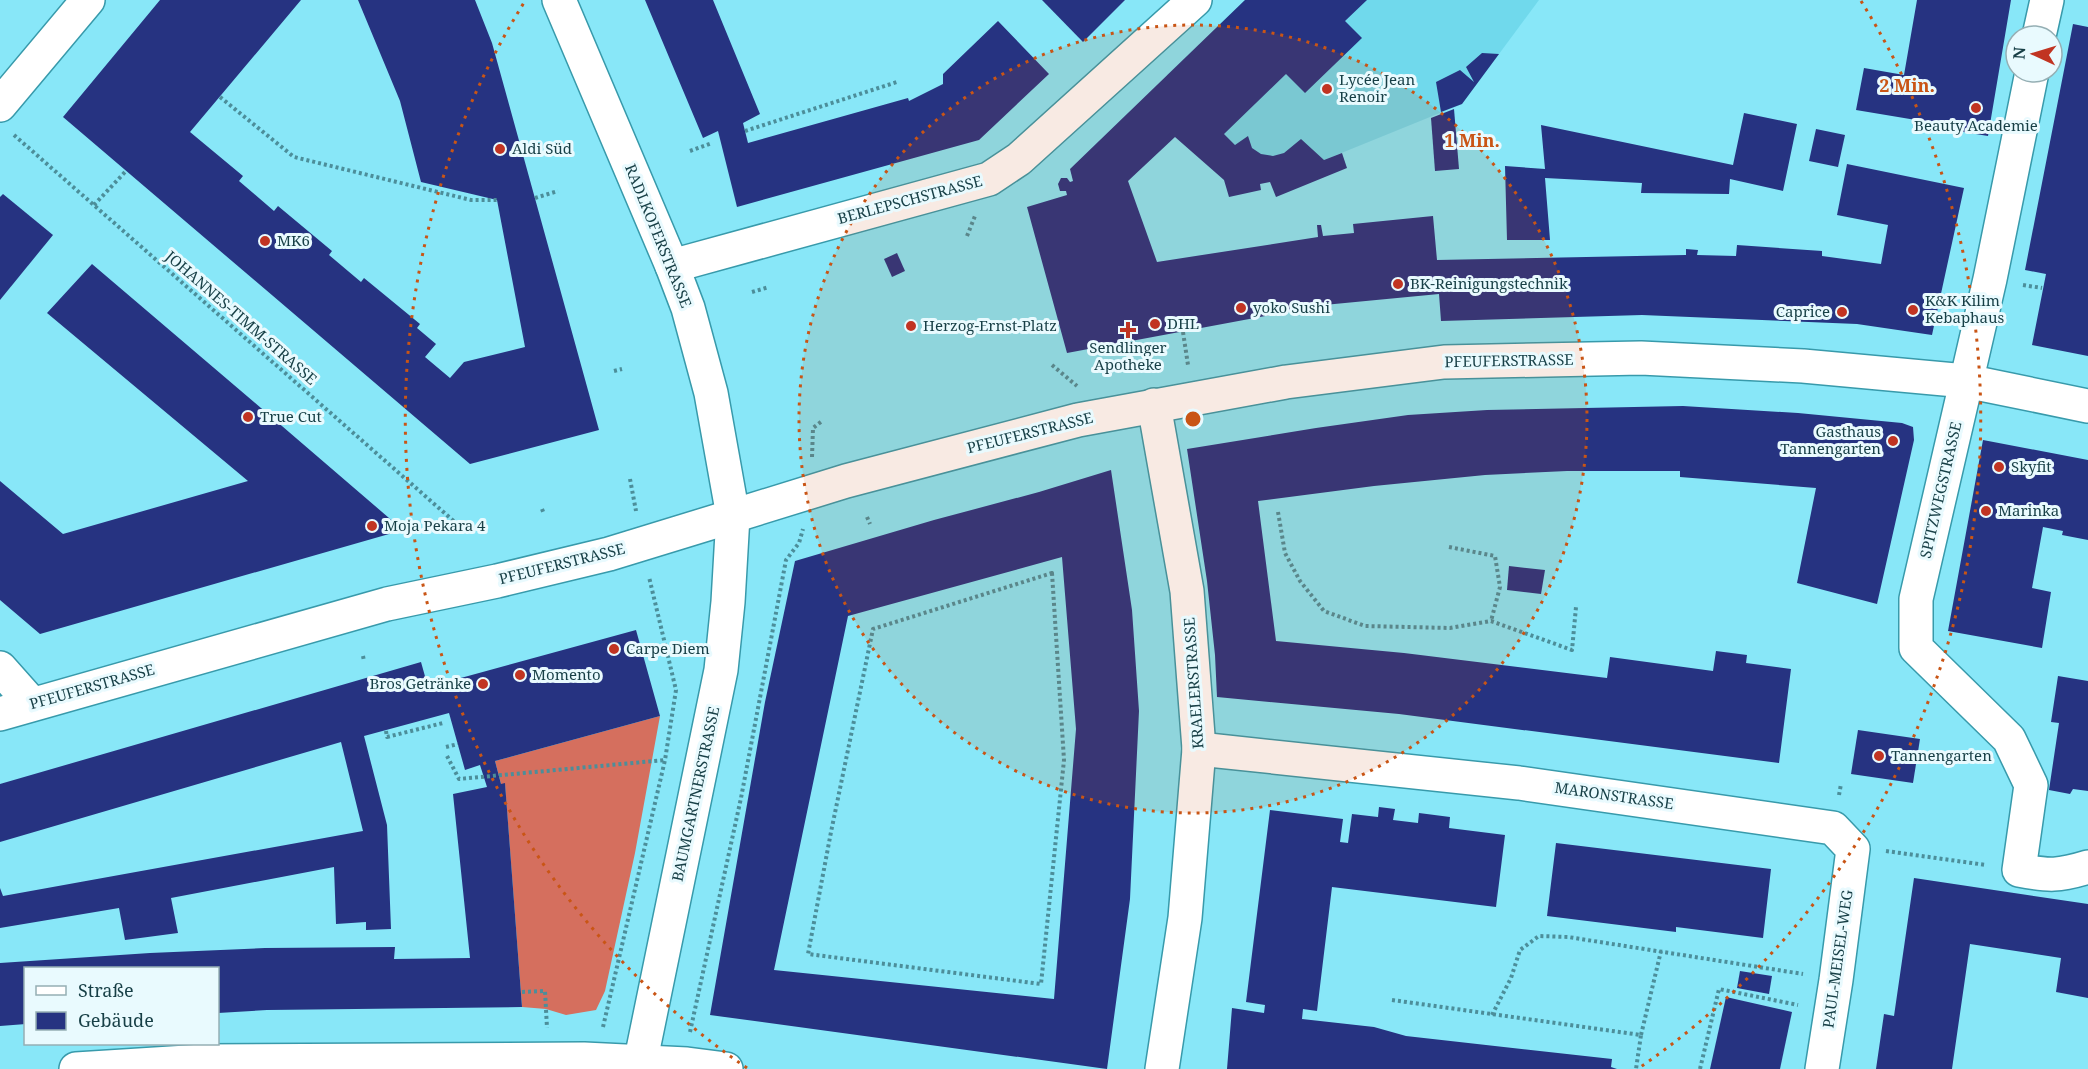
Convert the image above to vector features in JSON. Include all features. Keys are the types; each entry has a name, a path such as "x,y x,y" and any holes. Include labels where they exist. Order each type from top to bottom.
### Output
{"street":[{"path":"3,116 88,0"},
{"name":"RADLKOFERSTRASSE","path":"559,0 688,308 711,393 733,516"},
{"name":"BERLEPSCHSTRASSE","path":"672,266 989,179 1019,159 1195,0"},
{"path":"2042,24 2047,0"},
{"name":"SPITZWEGSTRASSE","path":"2019,870 2031,785 2009,739 1916,648 1916,599 1990,279 2030,84"},
{"name":"PFEUFERSTRASSE","path":"0,714 387,603 496,581 609,554 846,481 1078,420 1286,382 1444,362 1641,358 1803,366 1966,381 2088,406"},
{"name":"KRAELERSTRASSE","path":"1154,405 1187,591 1199,748 1185,918 1162,1069"},
{"name":"BAUMGARTNERSTRASSE","path":"640,1065 721,670 733,516"},
{"path":"0,668 32,704"},
{"name":"MARONSTRASSE","path":"1199,748 1520,783 1833,828 1853,849"},
{"name":"PAUL-MEISEL-WEG","path":"1822,1069 1853,849"},
{"path":"2019,870 2058,875 2088,867"},
{"path":"76,1069 203,1061 596,1059 640,1065 687,1064 726,1069"}],"path":[{"path":"745,131 897,82"},
{"path":"220,97 294,157 471,200 497,200"},
{"name":"JOHANNES-TIMM-STRASSE","path":"3,116 94,205 465,531"},
{"path":"690,151 712,143"},
{"path":"94,205 126,171"},
{"path":"535,198 558,191"},
{"path":"752,292 769,287"},
{"path":"1183,332 1188,365"},
{"path":"1052,365 1078,387"},
{"path":"614,371 622,369"},
{"path":"813,428 822,421"},
{"path":"596,1059 665,760 676,690 651,587 630,479"},
{"path":"1278,512 1285,553 1300,580 1324,611 1365,626 1450,628 1491,621 1572,650 1576,607"},
{"path":"867,517 870,524"},
{"path":"687,1064 689,1035 741,798 786,560 799,543"},
{"path":"1449,547 1495,556 1500,587 1491,621"},
{"path":"1052,573 1064,760 1041,984 808,954 873,629 1052,573"},
{"path":"386,731 387,737 443,723"},
{"path":"447,747 458,744"},
{"path":"447,756 459,779 665,760"},
{"path":"1853,849 1898,851 2019,870"},
{"path":"1492,1015 1511,978 1520,950 1539,936 1569,937 1799,974"},
{"path":"1636,1069 1641,1035 1661,951"},
{"path":"1700,1069 1719,989 1793,1004"},
{"path":"522,992 545,992 546,1014"},
{"path":"1392,1000 1641,1035"}],"shaded area":[{"name":"Lycée Jean Renoir","path":"1245,0 1539,0 1462,104 1270,182 1167,75"},
{"path":"660,716 635,853 605,991 596,1010 566,1015 546,1009 522,1007 505,784 501,784 495,761"}],"building":[{"name":"MK6","path":"160,0 301,0 190,132 243,176 239,181 274,211 278,206 332,251 329,255 361,282 364,278 420,324 417,328 436,344 425,357 450,378 464,362 525,347 497,200 421,182 400,101 358,0 475,0 492,43 599,430 470,464 63,117"},
{"path":"645,0 713,0 760,114 743,123 748,143 908,98 909,101 943,84 943,74 998,21 1049,74 979,140 737,207 718,131 703,138"},
{"path":"1042,0 1125,0 1083,42"},
{"path":"1245,0 1367,0 1345,21 1362,38 1305,93 1286,74 1224,134 1235,145 1248,136 1252,148 1261,154 1273,156 1284,153 1301,139 1324,160 1342,153 1347,168 1276,197 1270,182 1260,184 1261,190 1229,197 1224,180 1175,137 1128,181 1157,262 1318,237 1317,225 1321,225 1323,236 1354,233 1353,224 1433,216 1437,260 1686,255 1686,249 1698,250 1697,255 1736,256 1737,245 1822,251 1822,256 1881,264 1888,225 1837,215 1847,164 1964,188 1932,335 1857,324 1642,315 1441,321 1439,294 1324,305 1067,353 1027,207 1067,195 1066,191 1060,191 1058,184 1061,178 1073,181 1070,169"},
{"path":"1917,0 2011,0 2007,24 2004,24 2004,41 1988,136 1939,128 1940,124 1856,110 1864,68 1904,75"},
{"path":"2073,24 2088,27 2088,356 2032,345 2046,274 2025,270 2061,84 2064,84 2064,70"},
{"path":"1482,53 1499,54 1462,104 1441,112 1436,82 1460,70 1474,82 1466,67"},
{"path":"1454,109 1459,169 1435,171 1431,118"},
{"path":"1744,113 1797,124 1783,191 1730,179 1729,194 1641,193 1642,183 1545,178 1550,240 1507,240 1505,166 1545,169 1541,125 1733,165"},
{"path":"1816,129 1845,135 1838,167 1809,161"},
{"path":"3,194 53,235 0,300 0,197"},
{"path":"897,253 905,271 892,277 884,259"},
{"path":"92,264 403,530 40,634 0,600 0,481 63,534 248,481 47,313"},
{"path":"1683,406 1798,413 1902,423 1913,427 1914,440 1877,604 1797,583 1816,488 1680,477 1680,471 1567,471 1485,475 1258,501 1276,641 1404,653 1607,678 1610,657 1713,671 1716,651 1747,655 1746,663 1791,669 1779,763 1399,714 1217,697 1207,581 1187,449 1408,415 1487,410"},
{"path":"1983,440 2088,460 2088,540 2062,535 2063,531 2043,527 2032,588 2051,592 2042,648 1948,631"},
{"path":"1111,470 1132,610 1139,711 1130,899 1107,1069 710,1015 765,702 795,561","holes":["1062,557 1076,729 1054,999 774,970 848,616"]},
{"path":"1509,566 1545,570 1541,594 1507,590"},
{"path":"636,630 660,716 495,761 501,784 505,783 522,1007 267,1010 219,1013 219,967 24,967 24,1024 0,1026 0,963 265,948 395,947 394,959 470,958 453,794 487,787 480,765 465,770 449,713 364,736 387,825 391,929 366,930 366,922 336,924 334,867 171,898 178,933 125,940 119,908 0,928 0,888 3,896 363,831 341,742 0,842 0,784 421,662 428,687"},
{"path":"2058,676 2088,681 2088,791 2073,789 2070,794 2049,790 2059,723 2051,722"},
{"path":"1858,730 1920,739 1913,783 1851,774"},
{"path":"1379,807 1395,809 1393,820 1418,823 1419,813 1450,817 1449,828 1505,835 1496,907 1332,887 1317,1011 1303,1009 1302,1019 1374,1027 1406,1036 1612,1059 1611,1067 1617,1069 1227,1069 1232,1008 1264,1013 1265,1005 1246,1002 1270,810 1343,819 1340,842 1348,843 1352,814 1378,817"},
{"path":"1556,843 1771,869 1763,938 1676,927 1676,932 1547,916"},
{"path":"1914,878 2088,904 2088,998 2056,992 2061,958 1970,944 1952,1069 1876,1069 1884,1014 1894,1016"},
{"path":"1740,971 1772,976 1769,994 1737,988"},
{"path":"1726,997 1792,1012 1780,1069 1710,1069"}],"place":[{"name":"Lycée Jean Renoir","path":"1327,89"},
{"name":"Beauty Academie","path":"1976,108"},
{"name":"Aldi Süd","path":"500,149"},
{"name":"MK6","path":"265,241"},
{"name":"BK-Reinigungstechnik","path":"1398,284"},
{"name":"yoko Sushi","path":"1241,308"},
{"name":"K&K Kilim Kebaphaus","path":"1913,310"},
{"name":"Caprice","path":"1842,312"},
{"name":"DHL","path":"1155,324"},
{"name":"Herzog-Ernst-Platz","path":"911,326"},
{"name":"Sendlinger Apotheke","path":"1128,330"},
{"name":"True Cut","path":"248,417"},
{"name":"Gasthaus Tannengarten","path":"1893,441"},
{"name":"Skyfit","path":"1999,467"},
{"name":"Marinka","path":"1986,511"},
{"name":"Moja Pekara 4","path":"372,526"},
{"name":"Carpe Diem","path":"614,649"},
{"name":"Momento","path":"520,675"},
{"name":"Bros Getränke","path":"483,684"},
{"name":"Tannengarten","path":"1879,756"}]}
